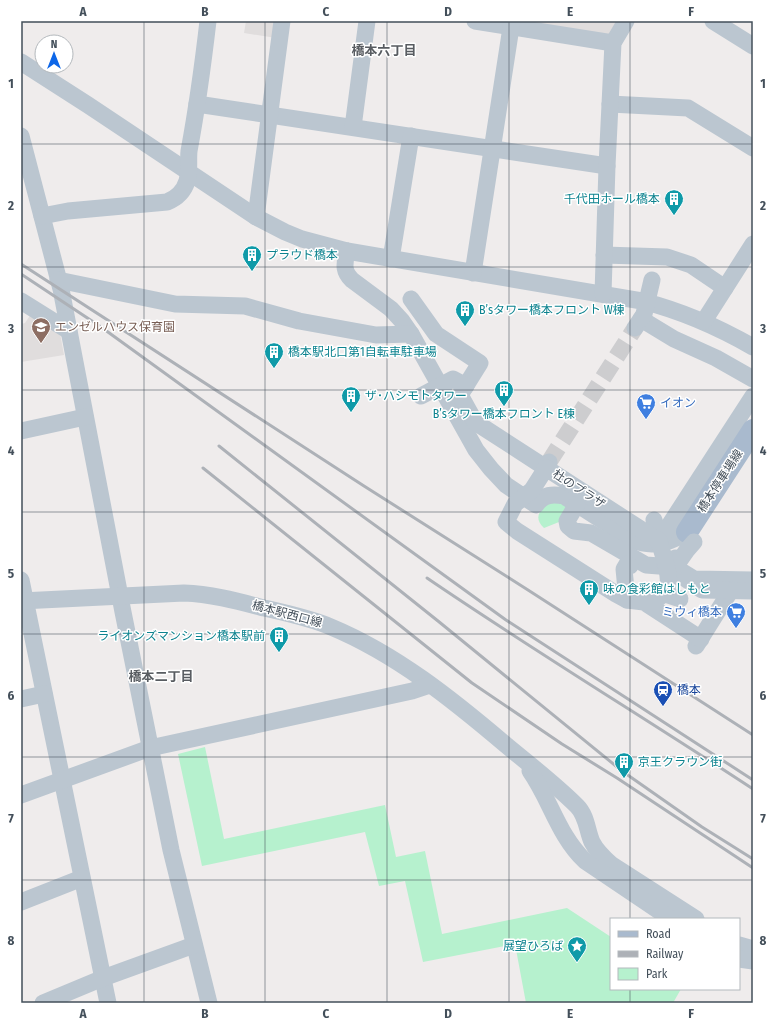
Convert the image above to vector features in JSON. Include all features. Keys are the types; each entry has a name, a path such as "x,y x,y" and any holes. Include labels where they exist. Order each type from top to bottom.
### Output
{"main road":[{"name":"橋本停車場線","path":"676,530 742,429"}],"street":[{"path":"42,216 68,211 167,202 177,197 187,182 189,173 188,161 208,21"},
{"path":"256,217 282,21"},
{"path":"353,127 367,21"},
{"path":"475,21 511,24 613,43"},
{"path":"603,294 613,43 626,21"},
{"path":"713,21 753,46"},
{"path":"473,273 511,24"},
{"path":"21,62 88,104 256,217 302,239 347,251 651,303 704,321 753,347"},
{"path":"197,104 607,166"},
{"path":"610,104 688,108 753,148"},
{"path":"21,136 58,280 171,850 209,1003"},
{"path":"391,259 411,136"},
{"path":"704,321 753,244"},
{"path":"347,251 345,269 347,275 391,309 402,321 411,334 476,450 506,485 536,504 544,496 553,494 564,496 633,540 642,544 668,542 676,539 676,530"},
{"path":"604,255 667,257 691,265 725,288"},
{"path":"58,280 175,304 245,306 299,321 376,335 411,334"},
{"path":"648,280 644,314 638,324 716,358 753,379"},
{"path":"411,299 436,334 480,363 460,395 475,422 523,458 548,465"},
{"path":"21,301 69,331"},
{"path":"421,396 453,379 466,386"},
{"path":"659,541 676,530 714,463 742,429 753,396"},
{"path":"21,431 85,416"},
{"name":"杜のプラザ","path":"548,465 633,519 659,541 670,566 668,589 672,597 644,602 627,600 534,547 506,522 515,504 548,465"},
{"path":"577,504 567,521 568,526 574,531 591,533 646,565 670,566 694,579 753,580"},
{"path":"670,566 687,550 676,530"},
{"path":"627,600 624,569 627,564 630,566"},
{"path":"670,566 702,590 713,614"},
{"path":"21,580 23,601 44,694 108,1003"},
{"path":"702,590 753,591"},
{"name":"杜のプラザ","path":"644,602 699,643 713,614 731,590"},
{"name":"橋本駅西口線","path":"23,601 184,593 202,594 311,619 331,626 368,644 430,685 477,720 515,752"},
{"path":"21,795 150,748 412,691 430,685"},
{"path":"21,699 44,694"},
{"path":"515,752 562,791 579,808 588,827 592,841 600,855 612,865 694,918"},
{"path":"515,752 539,785 566,838 574,850 585,861 670,918"},
{"path":"566,838 564,827 565,819 574,810 579,808"},
{"path":"21,902 82,878"},
{"path":"740,941 753,940"},
{"path":"43,1003 102,978 194,945"},
{"path":"740,945 753,949"},
{"path":"740,959 753,961"}],"shaded area":[{"path":"246,21 278,21 276,38 244,33"},
{"path":"524,21 618,21 609,35"},
{"name":"エンゼルハウス保育園","path":"31,314 60,333 64,355 21,362 21,324 25,323"}],"green space":[{"path":"553,500 567,505 559,522 544,528 540,524 538,516 542,509"},
{"path":"205,747 224,839 385,805 396,857 425,851 442,934 567,908 610,936 610,990 680,990 673,1003 526,1003 515,944 423,962 405,881 379,886 365,832 202,866 178,754"}],"tunnel":[{"path":"549,462 635,328"}],"railway":[{"path":"21,264 753,735"},
{"path":"21,274 101,327 506,620 753,780"},
{"path":"219,446 438,621 622,771 702,827 753,859"},
{"path":"203,468 472,683 562,744 617,778 753,868"},
{"path":"427,578 508,632 753,789"}],"place":[{"name":"千代田ホール橋本","path":"674,216"},
{"name":"プラウド橋本","path":"252,272"},
{"name":"B’sタワー橋本フロント W棟","path":"465,327"},
{"name":"エンゼルハウス保育園","path":"41,344"},
{"name":"橋本駅北口第1自転車駐車場","path":"274,369"},
{"name":"B’sタワー橋本フロント E棟","path":"504,407"},
{"name":"ザ･ハシモトタワー","path":"351,413"},
{"name":"イオン","path":"646,420"},
{"name":"味の食彩館はしもと","path":"589,606"},
{"name":"ミウィ橋本","path":"736,629"},
{"name":"ライオンズマンション橋本駅前","path":"279,653"},
{"name":"橋本","path":"663,707"},
{"name":"京王クラウン街","path":"624,779"},
{"name":"展望ひろば","path":"577,963"}],"district":[{"name":"橋本六丁目","path":"384,50"},
{"name":"橋本二丁目","path":"161,676"}]}
